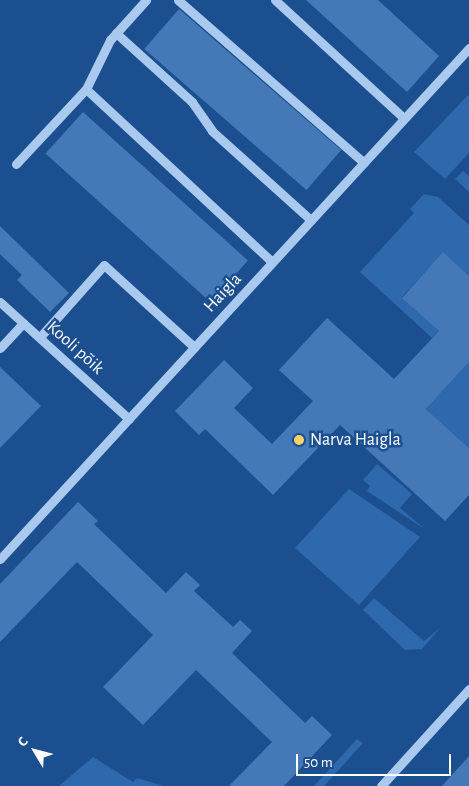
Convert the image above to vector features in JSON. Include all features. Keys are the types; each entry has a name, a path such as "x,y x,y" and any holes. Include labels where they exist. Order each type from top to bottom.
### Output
{"street":[{"path":"16,164 86,89 116,33 146,0"},
{"path":"178,0 364,163"},
{"path":"275,0 404,118"},
{"path":"116,33 192,102 212,131 311,220"},
{"name":"Haigla","path":"0,559 469,48"},
{"path":"86,89 272,262"},
{"path":"40,338 104,265 194,347"},
{"name":"Kooli põik","path":"0,302 129,419"},
{"path":"0,348 23,323"},
{"path":"381,786 469,690"}],"shaded area":[{"path":"469,94 469,153 445,179 414,152"},
{"path":"463,171 469,176 469,192 455,179"},
{"path":"424,194 438,197 469,225 469,276 443,253 402,297 439,331 432,338 360,272 414,213 410,209"},
{"path":"469,362 469,448 426,409"},
{"path":"377,464 412,494 400,508 426,530 367,491 370,486 363,480"},
{"path":"349,489 420,537 359,605 295,548"},
{"path":"374,598 424,641 441,627 422,649 405,650 363,610"},
{"path":"357,739 363,743 324,786 314,786"},
{"path":"93,757 133,782 137,778 164,786 59,786"}],"building":[{"path":"306,0 378,0 439,56 407,92"},
{"path":"179,9 341,150 306,190 144,49"},
{"path":"83,112 248,261 211,302 46,154"},
{"path":"0,226 69,293 50,312 17,280 22,275 0,254"},
{"path":"443,252 469,276 469,362 426,409 469,448 469,495 445,521 340,425 273,495 205,429 199,435 175,411 224,360 253,388 234,408 272,444 313,401 279,370 327,318 394,379 439,331 402,298"},
{"path":"0,367 41,406 0,448"},
{"path":"78,502 98,521 94,524 166,593 186,572 200,585 194,591 233,627 240,620 252,631 232,653 305,723 312,716 332,735 284,786 229,786 272,742 196,670 143,725 103,687 153,635 77,562 0,642 0,584"},
{"path":"469,756 469,786 442,786"}],"place":[{"name":"Narva Haigla","path":"299,440"}]}
